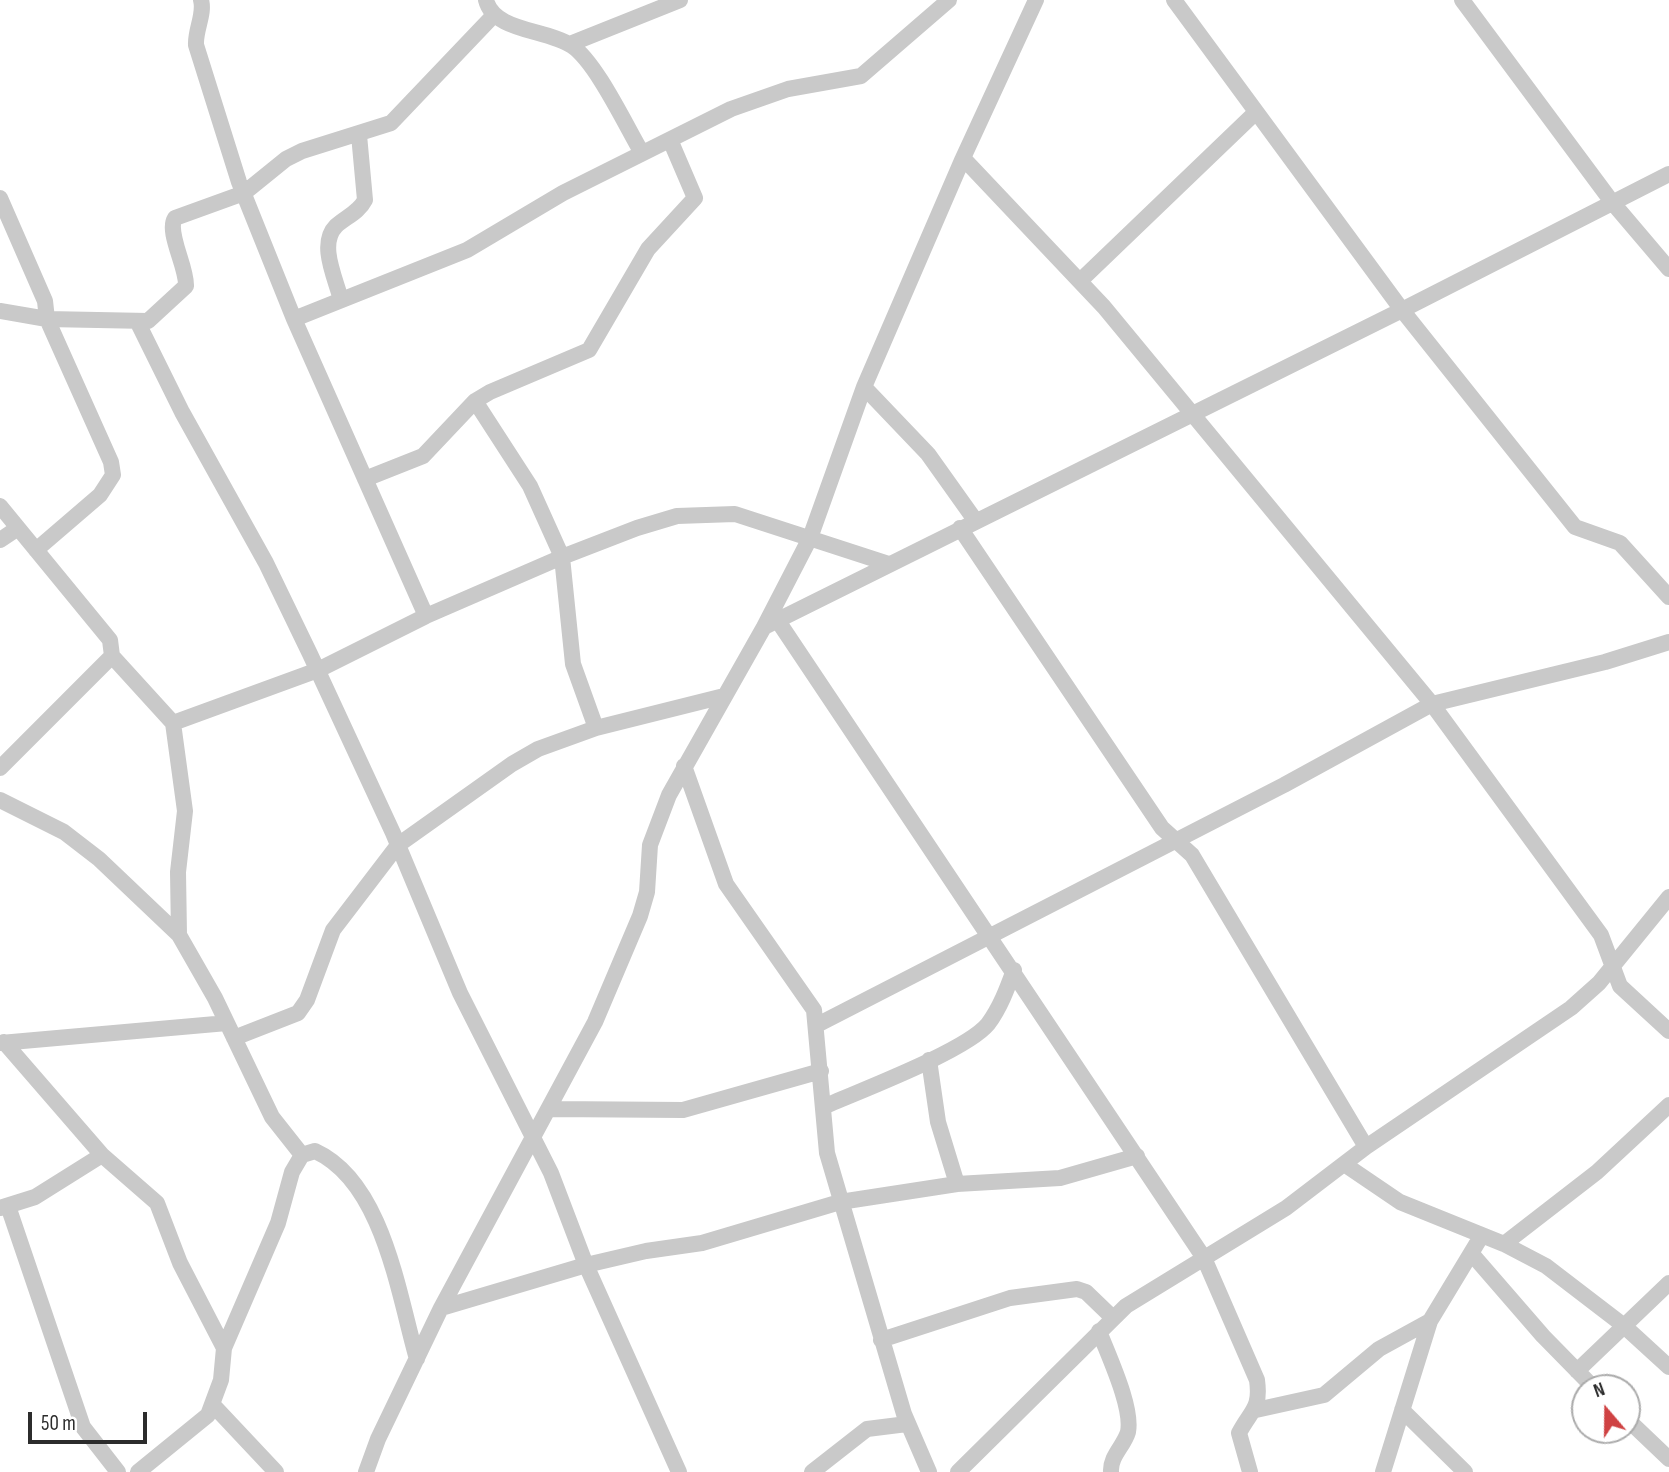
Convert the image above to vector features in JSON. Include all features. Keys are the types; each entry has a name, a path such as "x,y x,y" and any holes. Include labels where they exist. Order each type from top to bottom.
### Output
{"street":[{"path":"486,0 493,16 570,44 587,59 642,153"},
{"path":"570,44 680,0"},
{"path":"294,319 467,250 563,193 642,153 671,142 731,109 788,89 861,76 949,0"},
{"path":"366,1472 442,1308 494,1206 551,1109 595,1022 640,916 647,892 650,845 684,766 724,696 771,624 810,538 864,387 963,158 1036,0"},
{"path":"1174,0 1402,310 1575,527 1620,543 1669,597"},
{"path":"1462,0 1612,202 1669,270"},
{"path":"207,2 195,32 196,45 244,193 294,319 426,616"},
{"path":"0,311 47,319 138,323 148,321 186,286 186,275 172,230 175,218 244,193 286,159 380,130 400,116 493,16"},
{"path":"1081,280 1255,113"},
{"path":"341,300 328,250 328,239 334,228 365,200 359,135"},
{"path":"365,479 423,456 475,401 589,350 648,249 695,198 671,142"},
{"path":"963,158 1081,280 1432,704 1601,934 1620,986 1669,1031"},
{"path":"771,624 1669,174"},
{"path":"0,198 45,301 47,319 111,461 113,475 100,495 36,550"},
{"path":"138,323 182,412 266,563 318,670 398,845 460,993 534,1137 586,1265 679,1472"},
{"path":"864,387 928,454 967,524 1162,828 1192,855 1366,1147"},
{"path":"475,401 530,486 562,557 573,664 596,727"},
{"path":"0,506 110,640 112,656 173,723 184,811 178,872 179,935"},
{"path":"173,723 318,670 426,616 562,557 637,528 677,516 735,514 890,564"},
{"path":"0,540 18,528"},
{"path":"771,624 991,936 1204,1258 1257,1380 1259,1397 1255,1410 1239,1433 1250,1472"},
{"path":"817,1025 1177,841 1432,704 1605,662 1669,642"},
{"path":"0,768 112,656"},
{"path":"2,1042 231,1030 298,1013 307,1000 333,930 398,845 512,764 538,749 596,727 724,696"},
{"path":"684,766 726,884 810,1001 817,1025 827,1153 881,1340 908,1424 929,1472"},
{"path":"0,800 64,832 99,859 179,935 231,1030 272,1117 302,1155"},
{"path":"958,1472 1126,1307 1286,1208 1366,1147 1571,1008 1613,966 1669,897"},
{"path":"823,1107 929,1060 988,1023 1004,997 1014,970"},
{"path":"2,1042 102,1155 157,1203 180,1264 224,1348"},
{"path":"929,1060 938,1122 957,1184"},
{"path":"551,1109 683,1110 821,1071"},
{"path":"1504,1244 1597,1172 1669,1105"},
{"path":"138,1472 208,1415 214,1405 221,1380 224,1348 278,1223 292,1172 302,1155 315,1151 342,1168 376,1217 417,1359"},
{"path":"102,1155 35,1197 4,1207 83,1427 118,1472"},
{"path":"442,1308 586,1265 646,1251 702,1243 840,1202 957,1184 1060,1178 1137,1156"},
{"path":"1344,1164 1400,1202 1504,1244 1546,1266 1623,1325 1669,1367"},
{"path":"1384,1472 1430,1321 1482,1235"},
{"path":"1471,1253 1580,1374"},
{"path":"1577,1371 1669,1283"},
{"path":"881,1340 1010,1298 1065,1290 1086,1292 1113,1318"},
{"path":"1255,1410 1324,1395 1379,1349 1430,1321"},
{"path":"1099,1331 1127,1414 1128,1432 1115,1457 1111,1472"},
{"path":"214,1405 276,1472"},
{"path":"1402,1410 1465,1472"},
{"path":"813,1472 867,1429 908,1424"},
{"path":"1641,1432 1669,1459"}]}
